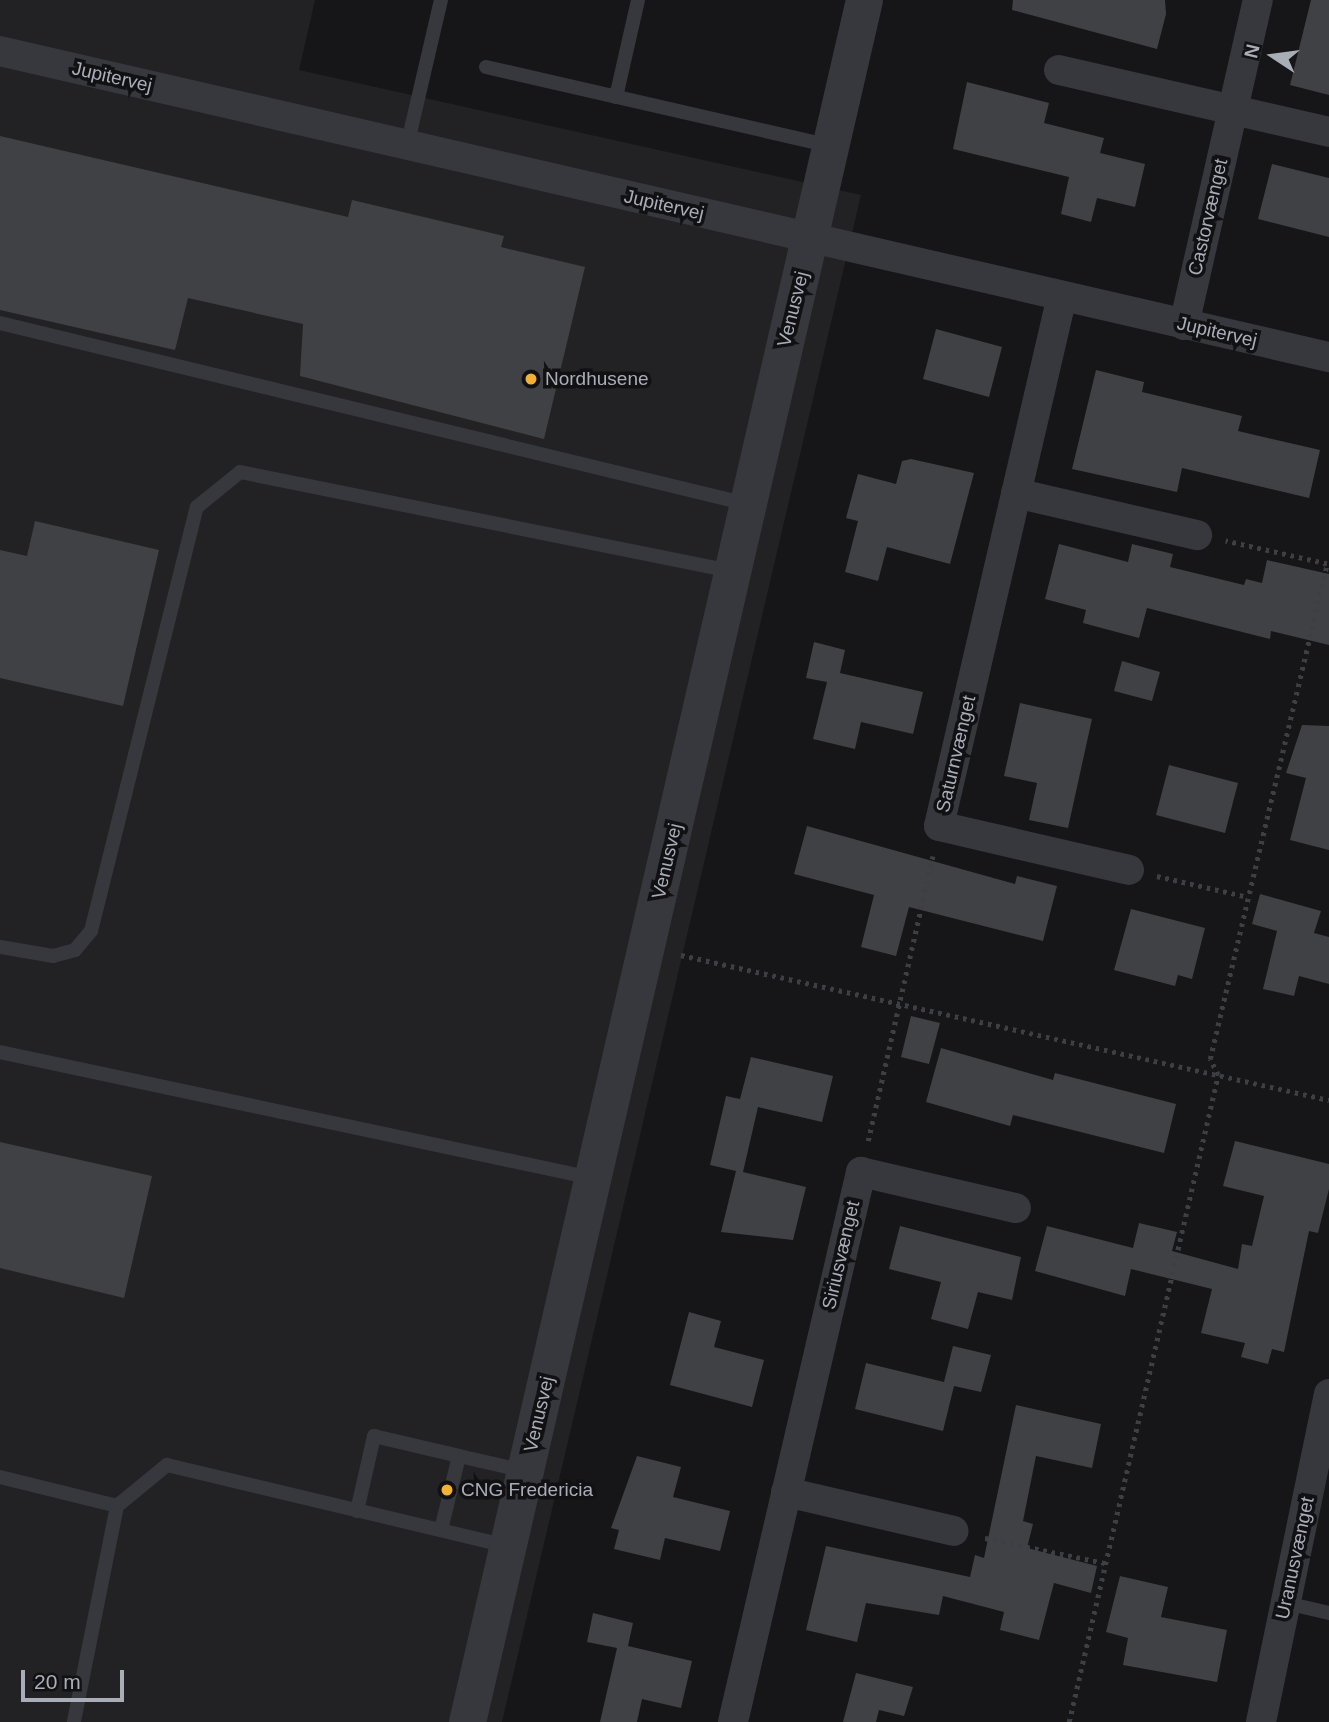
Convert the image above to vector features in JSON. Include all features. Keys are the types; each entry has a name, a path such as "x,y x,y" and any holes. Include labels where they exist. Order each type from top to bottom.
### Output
{"street":[{"name":"Venusvej","path":"467,1722 864,0"},
{"name":"Castorvænget","path":"1184,325 1258,0"},
{"name":"Jupitervej","path":"0,51 1329,357"},
{"path":"1059,70 1329,132"},
{"name":"Saturnvænget","path":"1062,296 939,826 1129,870"},
{"path":"1016,493 1197,535"},
{"path":"860,1172 1016,1208"},
{"name":"Siriusvænget","path":"733,1722 860,1172"},
{"name":"Uranusvænget","path":"1261,1722 1329,1394"},
{"path":"786,1492 954,1531"}],"lane":[{"path":"407,146 441,0"},
{"path":"616,97 638,0"},
{"path":"486,67 831,146"},
{"path":"0,323 748,504"},
{"path":"0,947 53,957 75,950 91,932 197,507 240,472 733,571"},
{"path":"0,1052 593,1178"},
{"path":"357,1511 374,1436 526,1471"},
{"path":"441,1530 458,1455"},
{"path":"74,1722 117,1506 167,1465 508,1546"},
{"path":"0,1477 117,1506"},
{"path":"1286,1603 1329,1613"}],"path":[{"path":"1069,1722 1218,1075 1210,1059 1327,564 1197,535"},
{"path":"860,1172 903,1001 939,826"},
{"path":"1129,870 1248,897"},
{"path":"647,946 903,1001 1329,1100"},
{"path":"954,1531 1105,1563"}],"shaded area":[{"path":"0,0 315,0 299,70 861,195 502,1722 0,1722"}],"building":[{"path":"1013,0 1165,0 1166,14 1157,49 1012,10"},
{"path":"1311,0 1329,0 1329,95 1290,85"},
{"path":"967,82 1049,103 1044,123 1104,138 1100,153 1145,164 1135,207 1097,198 1091,222 1061,214 1069,177 953,149"},
{"path":"0,136 348,217 352,200 504,236 501,247 585,267 544,439 300,376 303,324 188,298 175,350 0,310"},
{"path":"1272,164 1329,178 1329,237 1258,219"},
{"path":"936,329 1002,347 989,397 923,379"},
{"path":"1096,370 1144,382 1142,392 1242,416 1238,431 1320,450 1309,498 1182,468 1177,492 1072,469"},
{"path":"911,459 974,473 950,564 887,547 878,581 845,572 858,521 846,518 858,474 896,484 902,461"},
{"path":"35,521 159,550 123,706 0,678 0,550 27,556"},
{"path":"1059,544 1128,562 1132,544 1173,554 1170,567 1244,585 1246,579 1262,583 1267,560 1329,574 1329,645 1271,631 1270,639 1147,608 1139,638 1083,623 1086,610 1045,599"},
{"path":"814,642 845,650 840,673 923,692 913,734 861,722 855,749 813,739 827,682 806,678"},
{"path":"1122,661 1160,672 1152,701 1114,691"},
{"path":"1020,703 1092,719 1068,828 1029,820 1037,783 1004,776"},
{"path":"1302,725 1329,726 1329,850 1290,840 1306,778 1286,773"},
{"path":"1169,765 1238,783 1225,833 1156,815"},
{"path":"807,826 1015,884 1017,876 1057,886 1043,941 909,907 896,956 861,947 874,895 794,874"},
{"path":"1260,894 1321,911 1314,933 1329,937 1329,984 1299,976 1294,996 1263,989 1277,931 1252,924"},
{"path":"1131,909 1205,928 1192,979 1178,975 1175,986 1114,970"},
{"path":"911,1016 940,1023 929,1064 901,1057"},
{"path":"941,1048 1053,1080 1055,1073 1176,1104 1164,1153 1013,1115 1010,1126 926,1102"},
{"path":"751,1057 833,1076 822,1122 758,1107 743,1172 806,1187 793,1240 721,1232 736,1171 710,1165 726,1096 740,1099"},
{"path":"1235,1141 1329,1164 1329,1189 1318,1233 1309,1231 1284,1352 1272,1349 1268,1364 1241,1357 1245,1343 1201,1333 1212,1289 1131,1269 1125,1296 1035,1271 1047,1226 1133,1248 1139,1223 1177,1232 1172,1251 1238,1269 1242,1244 1252,1246 1264,1196 1223,1186"},
{"path":"0,1142 152,1176 124,1298 0,1268"},
{"path":"900,1226 1021,1257 1012,1300 978,1292 968,1329 931,1319 941,1282 889,1269"},
{"path":"689,1312 721,1321 714,1347 764,1360 752,1407 670,1385"},
{"path":"953,1346 991,1355 981,1392 954,1386 943,1431 855,1409 866,1363 944,1382"},
{"path":"1016,1405 1101,1424 1092,1468 1036,1456 1023,1521 1033,1524 1027,1548 1097,1566 1091,1593 1054,1583 1039,1640 1000,1630 1004,1612 943,1596 939,1615 866,1603 857,1642 806,1630 826,1546 970,1577 975,1555 984,1558"},
{"path":"637,1456 681,1467 673,1497 730,1511 720,1551 665,1538 660,1560 614,1549 619,1530 611,1528"},
{"path":"1120,1576 1168,1587 1161,1617 1227,1630 1217,1682 1123,1665 1128,1638 1106,1632"},
{"path":"593,1613 633,1623 628,1646 692,1661 681,1708 642,1699 637,1722 600,1722 617,1648 587,1642"},
{"path":"856,1673 913,1687 904,1716 879,1710 876,1722 843,1722"}],"place":[{"name":"Nordhusene","path":"531,379"},
{"name":"CNG Fredericia","path":"447,1490"}]}
